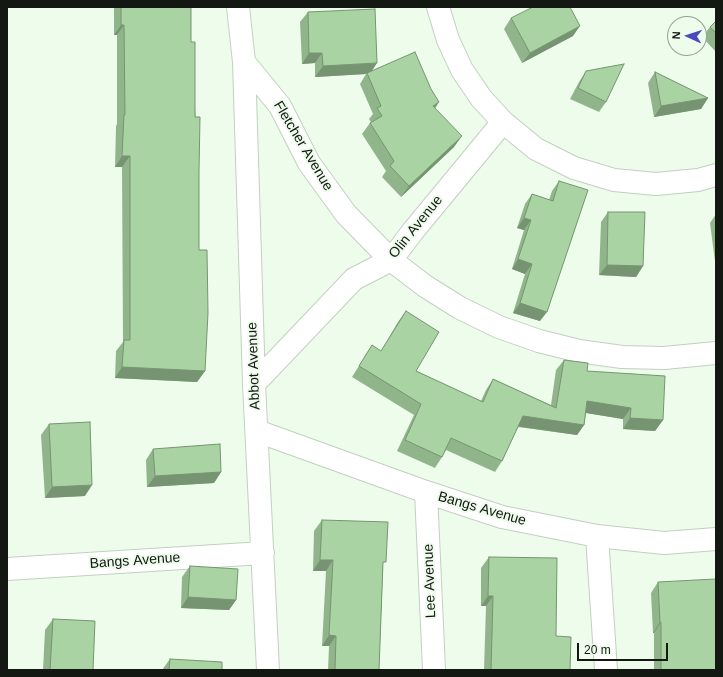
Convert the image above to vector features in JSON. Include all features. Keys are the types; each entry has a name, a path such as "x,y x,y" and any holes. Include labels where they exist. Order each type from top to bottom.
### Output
{"street":[{"path":"238,7 244,62"},
{"path":"438,7 448,40 462,70 481,98 503,122 536,149 574,168 614,180 656,184 698,180 716,175"},
{"name":"Fletcher Avenue","path":"244,62 280,106 309,162 346,214 391,260 425,286 460,308 499,327 539,341 580,351 622,357 664,358 716,353"},
{"name":"Abbot Avenue","path":"244,62 254,384 268,670"},
{"name":"Olin Avenue","path":"254,384 354,279 391,260 503,122"},
{"name":"Bangs Avenue","path":"257,431 502,518 597,536 664,543 716,539"},
{"name":"Lee Avenue","path":"426,492 434,670"},
{"path":"597,536 606,670"},
{"name":"Bangs Avenue","path":"7,568 263,553"}],"building":[{"path":"121,7 191,7 191,42 195,42 195,117 200,117 199,250 207,250 208,313 205,371 122,367 124,340 130,340 130,156 122,156 125,115 124,25 121,25"},
{"path":"533,7 570,7 580,26 530,53 511,18"},
{"path":"375,9 377,63 323,66 322,53 309,53 308,12"},
{"path":"716,21 716,33 710,27"},
{"path":"415,52 431,89 439,102 433,106 462,136 409,186 390,166 394,161 370,123 382,116 377,108 381,106 367,73"},
{"path":"624,64 606,102 578,88 586,71"},
{"path":"655,72 708,98 661,106"},
{"path":"559,181 588,190 547,312 520,303 532,264 518,259 531,220 524,218 532,194 553,201"},
{"path":"608,212 645,212 643,266 607,265"},
{"path":"406,311 439,332 416,371 483,402 493,379 556,408 564,360 588,363 587,371 665,376 663,420 630,418 631,408 587,401 584,425 523,416 502,461 451,438 442,457 405,440 421,404 359,366 372,345 381,351"},
{"path":"90,422 92,485 52,487 49,424"},
{"path":"220,444 221,472 155,476 153,449"},
{"path":"322,520 388,522 386,562 383,562 379,670 335,670 336,636 329,635 333,560 320,560"},
{"path":"489,557 557,558 556,636 571,637 570,670 491,670 493,596 488,596"},
{"path":"190,566 238,569 236,600 188,597"},
{"path":"716,579 716,670 661,670 661,622 658,582"},
{"path":"53,619 95,621 93,670 50,670"},
{"path":"170,659 222,662 222,670 169,670"}]}
